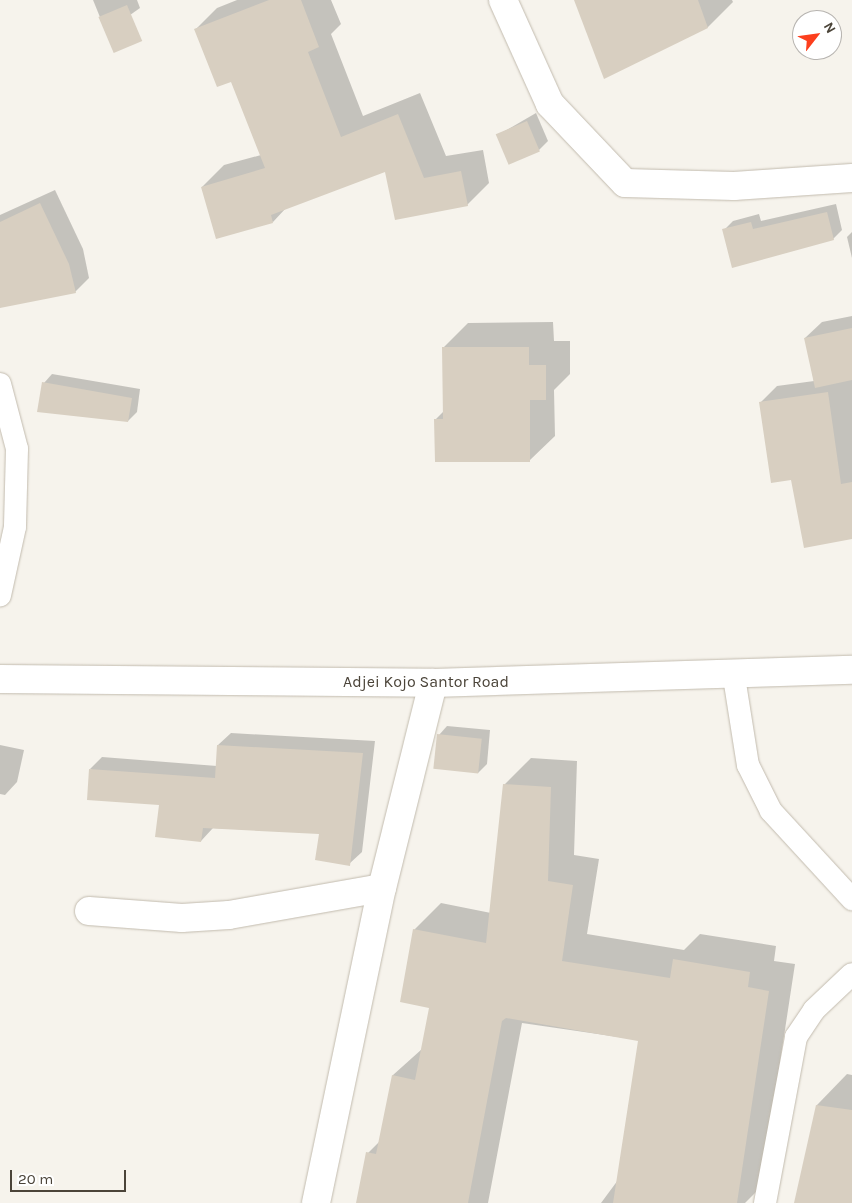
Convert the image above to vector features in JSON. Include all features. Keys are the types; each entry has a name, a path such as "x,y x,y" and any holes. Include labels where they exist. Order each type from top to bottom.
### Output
{"street":[{"path":"503,0 550,104 625,183 734,186 852,178"},
{"name":"Adjei Kojo Santor Road","path":"0,679 433,683 734,677 852,670"},
{"path":"316,1203 382,888 433,683"},
{"path":"89,911 182,918 229,915 382,888"}],"lane":[{"path":"0,384 17,449 15,527 0,595"},
{"path":"734,677 748,765 771,811 852,899"},
{"path":"765,1203 796,1037 814,1010 852,974"}],"building":[{"path":"269,0 301,0 319,47 308,52 341,137 398,114 424,178 461,171 468,206 395,220 385,172 271,215 273,223 216,239 201,187 265,168 231,82 217,87 194,29"},
{"path":"574,0 698,0 708,28 604,79"},
{"path":"127,5 142,41 114,53 98,17"},
{"path":"527,121 540,151 509,165 496,134"},
{"path":"40,203 69,264 76,293 0,308 0,222"},
{"path":"827,212 834,240 732,268 722,229 751,222 753,229"},
{"path":"852,328 852,380 815,388 804,338"},
{"path":"442,347 529,347 529,365 546,365 546,400 530,400 530,462 435,462 434,419 443,419"},
{"path":"42,382 132,398 128,422 37,412"},
{"path":"828,392 841,484 852,482 852,539 804,548 791,480 771,483 759,402"},
{"path":"437,734 482,739 478,774 433,769"},
{"path":"217,745 363,753 350,866 315,860 319,834 203,828 201,842 155,837 159,805 87,800 89,769 215,778"},
{"path":"503,784 551,787 548,881 573,885 562,961 670,978 673,959 750,972 748,987 769,991 737,1203 613,1203 638,1041 506,1018 502,1021 468,1203 356,1203 366,1152 376,1154 392,1075 415,1080 429,1008 400,1002 413,929 486,943"},
{"path":"816,1105 852,1110 852,1203 794,1203"}]}
